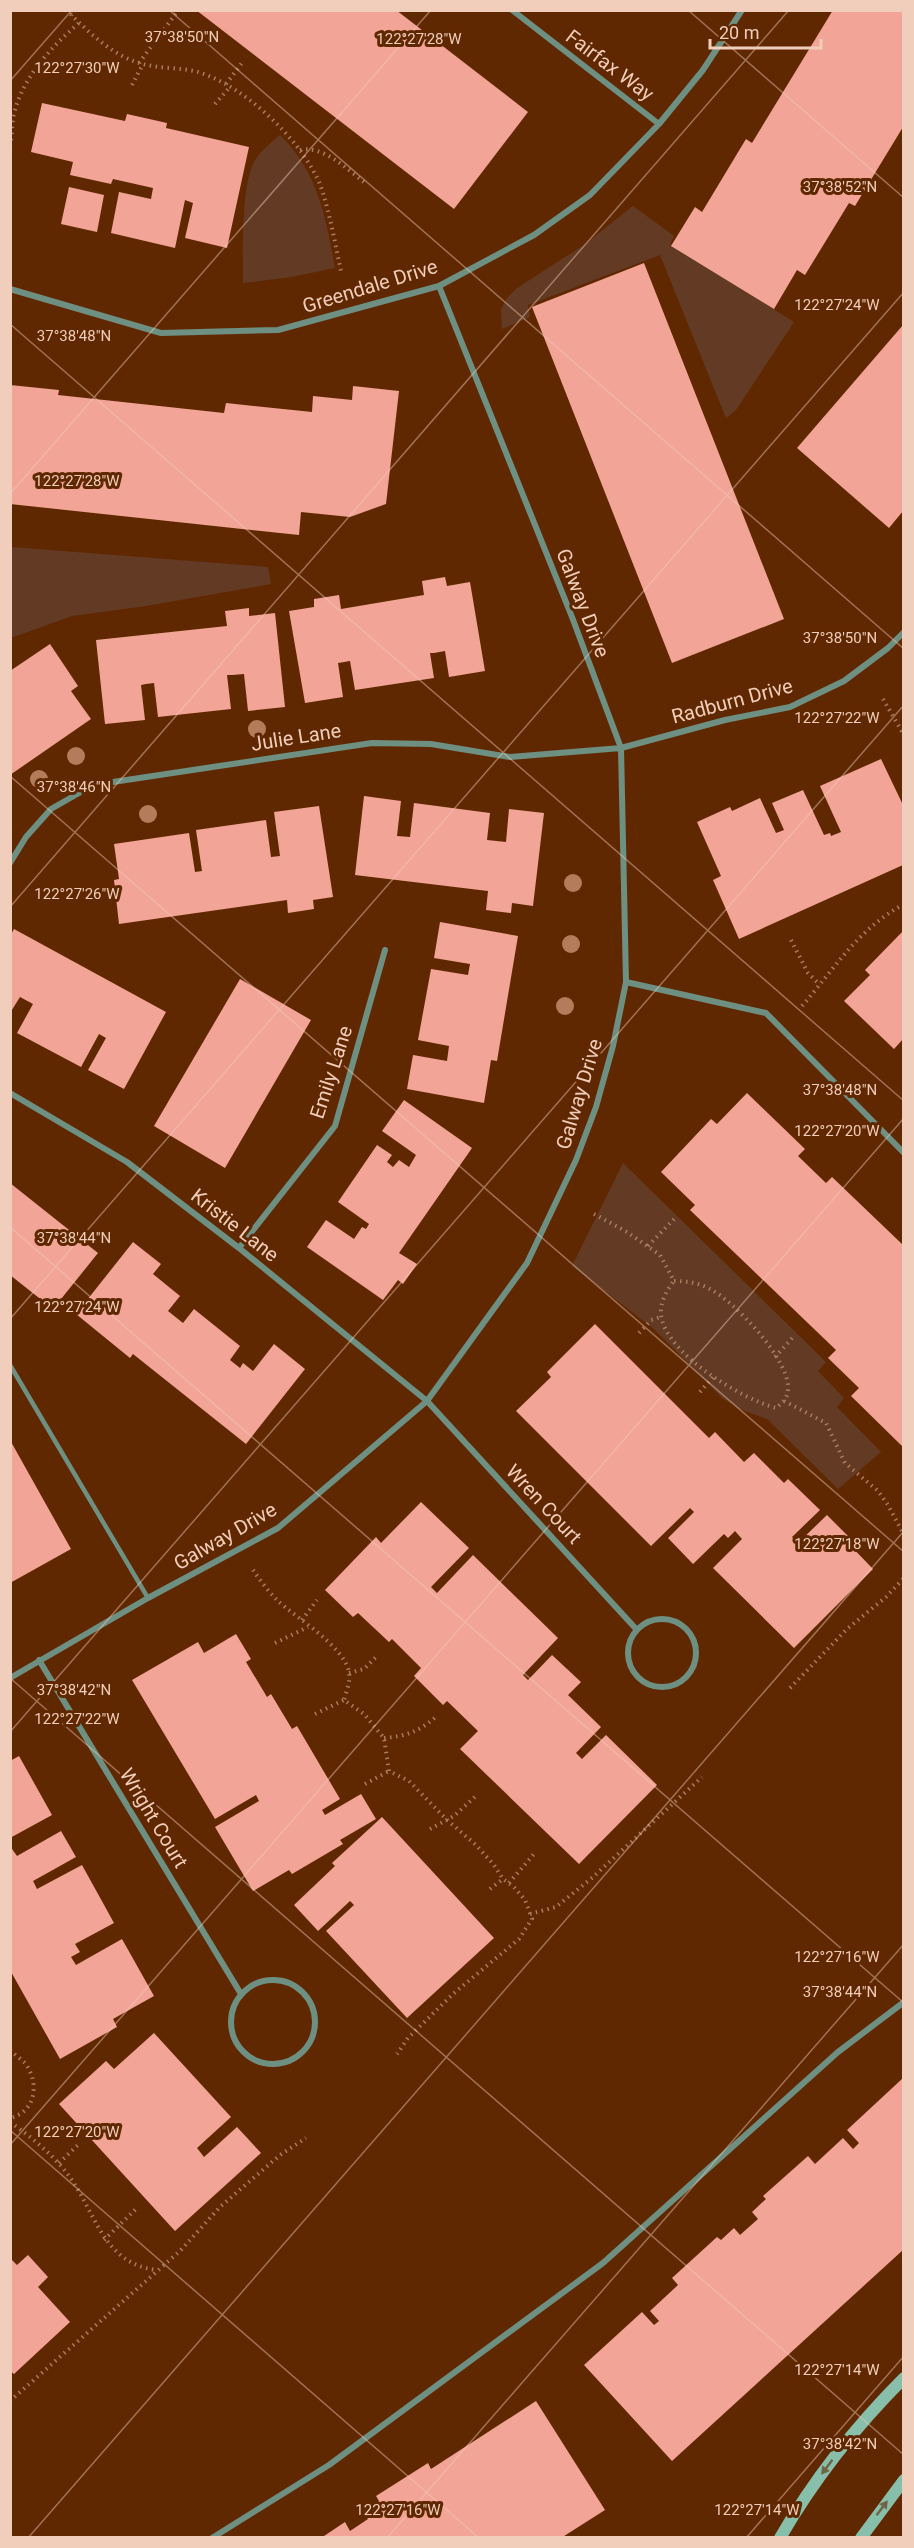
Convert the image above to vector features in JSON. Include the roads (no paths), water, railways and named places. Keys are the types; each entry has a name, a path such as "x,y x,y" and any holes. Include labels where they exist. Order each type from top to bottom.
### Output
{"main road":[{"path":"780,2538 811,2488 843,2446 903,2378"},
{"path":"861,2538 903,2480"}],"street":[{"name":"Fairfax Way","path":"512,10 659,124"},
{"name":"Greendale Drive","path":"10,289 161,333 278,330 439,286 534,235 590,195 659,124 703,70 742,10"},
{"name":"Galway Drive","path":"10,1678 148,1598 278,1528 427,1401 527,1263 576,1160 596,1107 613,1046 626,982 621,748 572,616 439,286"},
{"name":"Radburn Drive","path":"621,748 725,720 790,707 844,681 888,648 903,632"},
{"name":"Julie Lane","path":"10,863 26,837 51,809 93,784 372,742 431,744 510,757 621,748"},
{"name":"Emily Lane","path":"239,1248 335,1126 385,950"},
{"path":"626,982 766,1013 903,1153"},
{"name":"Kristie Lane","path":"10,1093 127,1162 239,1248 427,1401"},
{"name":"Wren Court","path":"427,1401 637,1630"},
{"path":"660,1619 674,1620 685,1628 693,1638 696,1652 694,1665 688,1676 677,1685 664,1688 650,1685 639,1678 631,1668 627,1655 629,1641 637,1630 647,1622 660,1619"},
{"name":"Wright Court","path":"39,1660 241,1994"},
{"path":"271,1979 287,1982 301,1990 311,2004 315,2020 312,2036 304,2050 291,2060 274,2064 259,2061 244,2053 235,2040 230,2024 233,2008 241,1994 255,1983 271,1979"},
{"path":"212,2538 329,2465 603,2263 838,2052 903,2002"}],"lane":[{"path":"10,1365 148,1598"}]}
